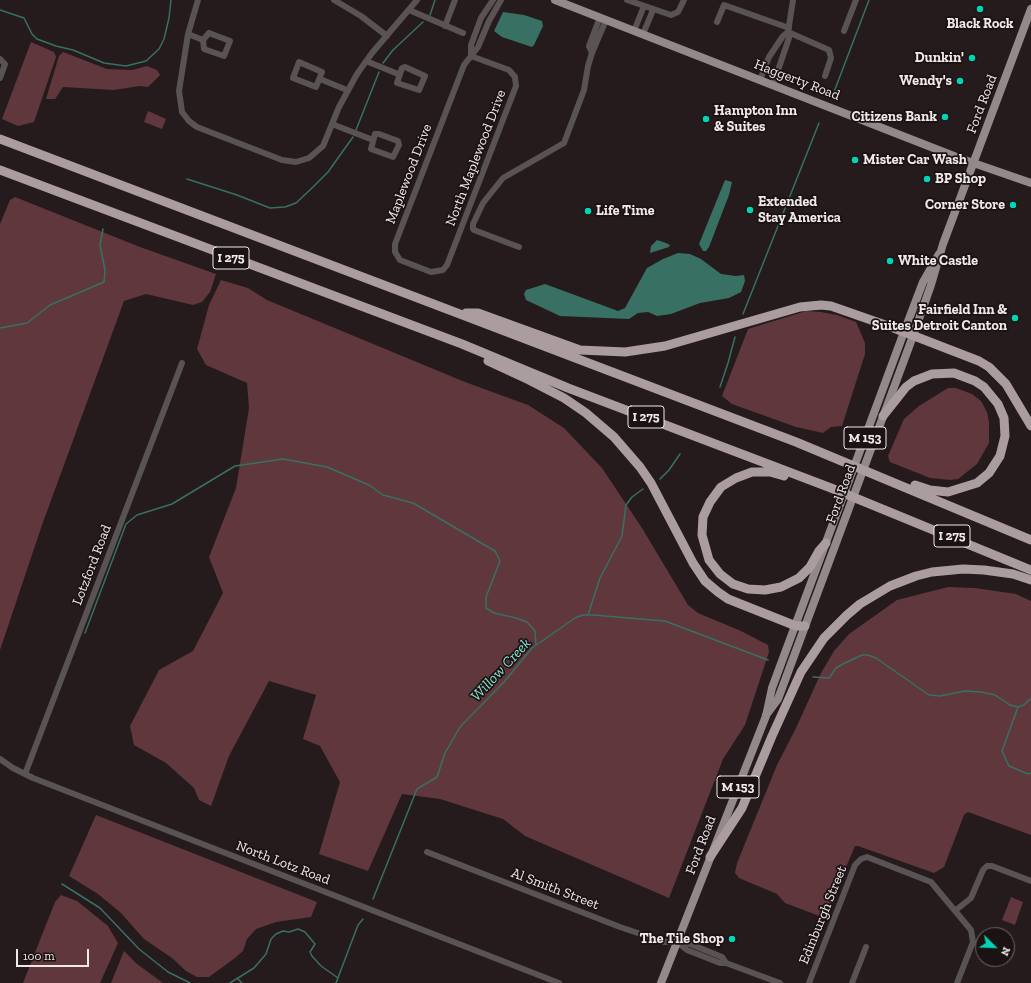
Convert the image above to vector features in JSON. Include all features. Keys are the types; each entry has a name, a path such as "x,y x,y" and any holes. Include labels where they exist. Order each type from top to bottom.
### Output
{"highway":[{"name":"I 275","path":"0,138 837,459 1031,540"},
{"name":"I 275","path":"0,170 462,344 568,388 831,488 1031,570"},
{"path":"458,313 478,313 580,350 609,352 654,349 810,305 821,305 841,309 979,361 989,367 1006,384 1031,426"},
{"path":"462,344 476,356 564,398 600,424 614,437 640,467 658,496 693,563 710,586 728,599 796,626 805,626"},
{"path":"883,416 906,387 914,381 932,374 948,373 964,376 984,387 998,404 1004,418 1005,436 1000,456 989,473 977,483 948,492 897,483"},
{"path":"822,485 810,485 770,472 752,472 736,478 721,487 710,502 703,517 702,534 707,555 720,574 740,587 757,590 781,587 800,578 810,567 819,551 826,543"},
{"path":"710,858 742,808 801,672 812,654 835,625 876,594 890,586 916,576 964,569 998,571 1031,580"}],"main road":[{"name":"Haggerty Road","path":"560,1 973,163 1031,183"},
{"name":"Ford Road","path":"766,716 778,699 913,336 931,285 939,254 1031,9"},
{"name":"Ford Road","path":"661,983 766,716 769,698 923,282 939,254"}],"street":[{"path":"198,0 188,34 178,97 182,112 193,124 282,160 296,162 309,158 320,149 347,90 366,61 417,0"},
{"path":"335,0 387,36"},
{"path":"445,26 455,0"},
{"name":"Maplewood Drive","path":"470,56 471,45 481,18 493,0"},
{"name":"Maplewood Drive","path":"443,270 431,272 400,260 396,255 394,248 464,65 478,47 500,0"},
{"path":"627,0 666,15 674,14 680,9 684,0"},
{"path":"773,85 789,38 788,30 794,0"},
{"path":"844,31 856,0"},
{"path":"717,22 724,4 788,30 828,50 831,58 825,76"},
{"path":"634,31 644,6"},
{"path":"409,10 463,34"},
{"path":"643,34 653,10"},
{"path":"519,247 474,230 473,224 486,198 503,178 564,142 584,90 588,66 592,54 589,46 603,18"},
{"path":"760,80 769,57 788,30"},
{"path":"211,33 228,39 230,43 226,55 223,56 205,50 204,40 211,33"},
{"path":"188,34 204,40"},
{"name":"North Maplewood Drive","path":"443,270 447,265 516,86 515,77 509,70 470,56"},
{"path":"0,59 5,64 0,78"},
{"path":"366,61 398,74"},
{"path":"301,62 321,70 320,79 317,86 314,87 296,80 293,76 298,64 301,62"},
{"path":"405,67 424,74 425,77 420,89 417,91 398,84 396,81 398,74 402,68 405,67"},
{"path":"320,79 347,90"},
{"path":"332,124 372,140"},
{"path":"377,133 398,141 399,145 394,155 391,157 372,150 370,147 372,140 377,133"},
{"name":"Lotzford Road","path":"25,774 182,364"},
{"name":"North Lotz Road","path":"0,759 25,774 559,983"},
{"name":"Al Smith Street","path":"427,852 620,927 664,942 690,944 722,957 726,963 780,983"},
{"name":"Edinburgh Street","path":"809,983 855,865 861,859 869,858 931,882 956,910 971,930 974,939 957,983"},
{"path":"956,910 971,898 983,870 987,866 992,866 1031,881"},
{"path":"852,983 866,946"}],"shaded area":[{"path":"503,12 524,15 542,21 543,26 532,47 502,37 494,31"},
{"path":"31,42 54,52 56,57 34,122 18,126 2,119"},
{"path":"63,52 107,69 132,70 147,66 157,70 160,75 148,87 140,86 114,90 63,87 55,99 46,99 59,56"},
{"path":"148,111 166,119 162,129 144,122"},
{"path":"725,180 732,182 729,195 709,247 706,251 703,251 699,244"},
{"path":"15,197 140,247 216,274 210,292 202,302 193,305 146,294 124,301 42,525 0,650 0,224 10,200"},
{"path":"657,240 670,245 669,247 650,253 651,246"},
{"path":"678,253 690,254 701,259 721,274 736,276 744,275 745,281 741,292 729,298 700,303 671,314 657,316 648,312 638,313 629,319 560,316 526,300 524,294 526,290 545,284 618,311 625,308 647,268"},
{"path":"221,280 248,288 267,300 465,382 528,405 564,428 602,468 642,528 688,605 698,613 741,631 768,645 769,652 745,725 723,759 669,898 525,836 503,819 440,799 402,794 368,871 319,854 340,782 320,746 303,739 316,695 269,681 229,756 211,806 199,800 194,788 166,763 134,745 130,726 159,670 193,651 223,593 209,557 236,488 249,408 247,383 206,365 197,349 209,305"},
{"path":"806,311 837,315 856,322 865,343 865,354 842,426 831,427 823,433 796,427 732,404 722,396 748,329"},
{"path":"948,388 956,388 972,394 981,401 987,412 989,422 989,443 977,464 958,479 950,480 930,478 890,462 888,456 904,419 919,406"},
{"path":"948,587 975,588 1016,594 1031,601 1031,835 968,812 964,815 944,867 934,873 855,846 827,912 822,917 785,903 777,894 739,878 735,873 737,863 777,765 821,673 834,651 849,634 897,600"},
{"path":"96,815 317,902 311,917 276,922 256,929 247,939 243,951 235,958 209,977 197,977 186,971 172,958 144,939 121,913 98,894 69,876"},
{"path":"61,895 77,901 108,926 118,943 100,983 23,983 55,902"},
{"path":"1011,897 1023,902 1015,925 1002,920"},
{"path":"124,951 137,964 163,983 111,983"}],"waterway":[{"path":"0,10 24,18 32,34 37,39 73,50 104,63 126,66 146,61 159,49 164,39 169,18 171,0"},
{"path":"430,15 435,0"},
{"path":"834,92 869,0"},
{"path":"383,63 393,50 423,22"},
{"path":"356,130 379,72"},
{"path":"743,314 819,123"},
{"path":"187,179 237,195 270,208 285,207 296,203 328,172 353,137"},
{"path":"0,328 27,323 50,305 104,282 105,270 100,245 103,229"},
{"path":"720,387 735,337"},
{"path":"660,479 669,470 680,454"},
{"path":"85,633 126,524 137,515 172,504 235,466 283,459 327,467 369,485 383,495 413,503 495,551 500,561 486,597 486,608 494,613 527,622 535,631 536,645"},
{"path":"588,615 600,578 622,536 626,505 632,497 643,489"},
{"name":"Willow Creek","path":"373,899 417,789 437,777 445,753 460,727 504,682 532,648 575,618 583,615 593,615 665,621 768,660"},
{"name":"Willow Creek","path":"813,677 829,678 836,668 862,655 868,655 876,658 929,695 940,696 965,691 981,692 995,695 1010,705 1018,707 1024,705 1031,698"},
{"path":"1018,707 1002,751 1009,766 1028,774 1031,773"},
{"path":"62,884 100,908 139,949 168,972 190,983"},
{"name":"Willow Creek","path":"336,983 358,925 363,919"},
{"path":"230,983 254,968 266,954 271,939 276,934 283,931 289,932 298,929 305,932 315,944 310,952 312,956 321,966 338,978"},
{"path":"237,978 242,983"}],"place":[{"name":"Black Rock","path":"980,9"},
{"name":"Dunkin'","path":"972,58"},
{"name":"Wendy's","path":"960,81"},
{"name":"Citizens Bank","path":"945,117"},
{"name":"Hampton Inn & Suites","path":"706,119"},
{"name":"Mister Car Wash","path":"855,160"},
{"name":"BP Shop","path":"927,179"},
{"name":"Corner Store","path":"1013,205"},
{"name":"Extended Stay America","path":"750,210"},
{"name":"Life Time","path":"588,211"},
{"name":"White Castle","path":"890,261"},
{"name":"Fairfield Inn & Suites Detroit Canton","path":"1015,318"},
{"name":"The Tile Shop","path":"732,939"}]}
